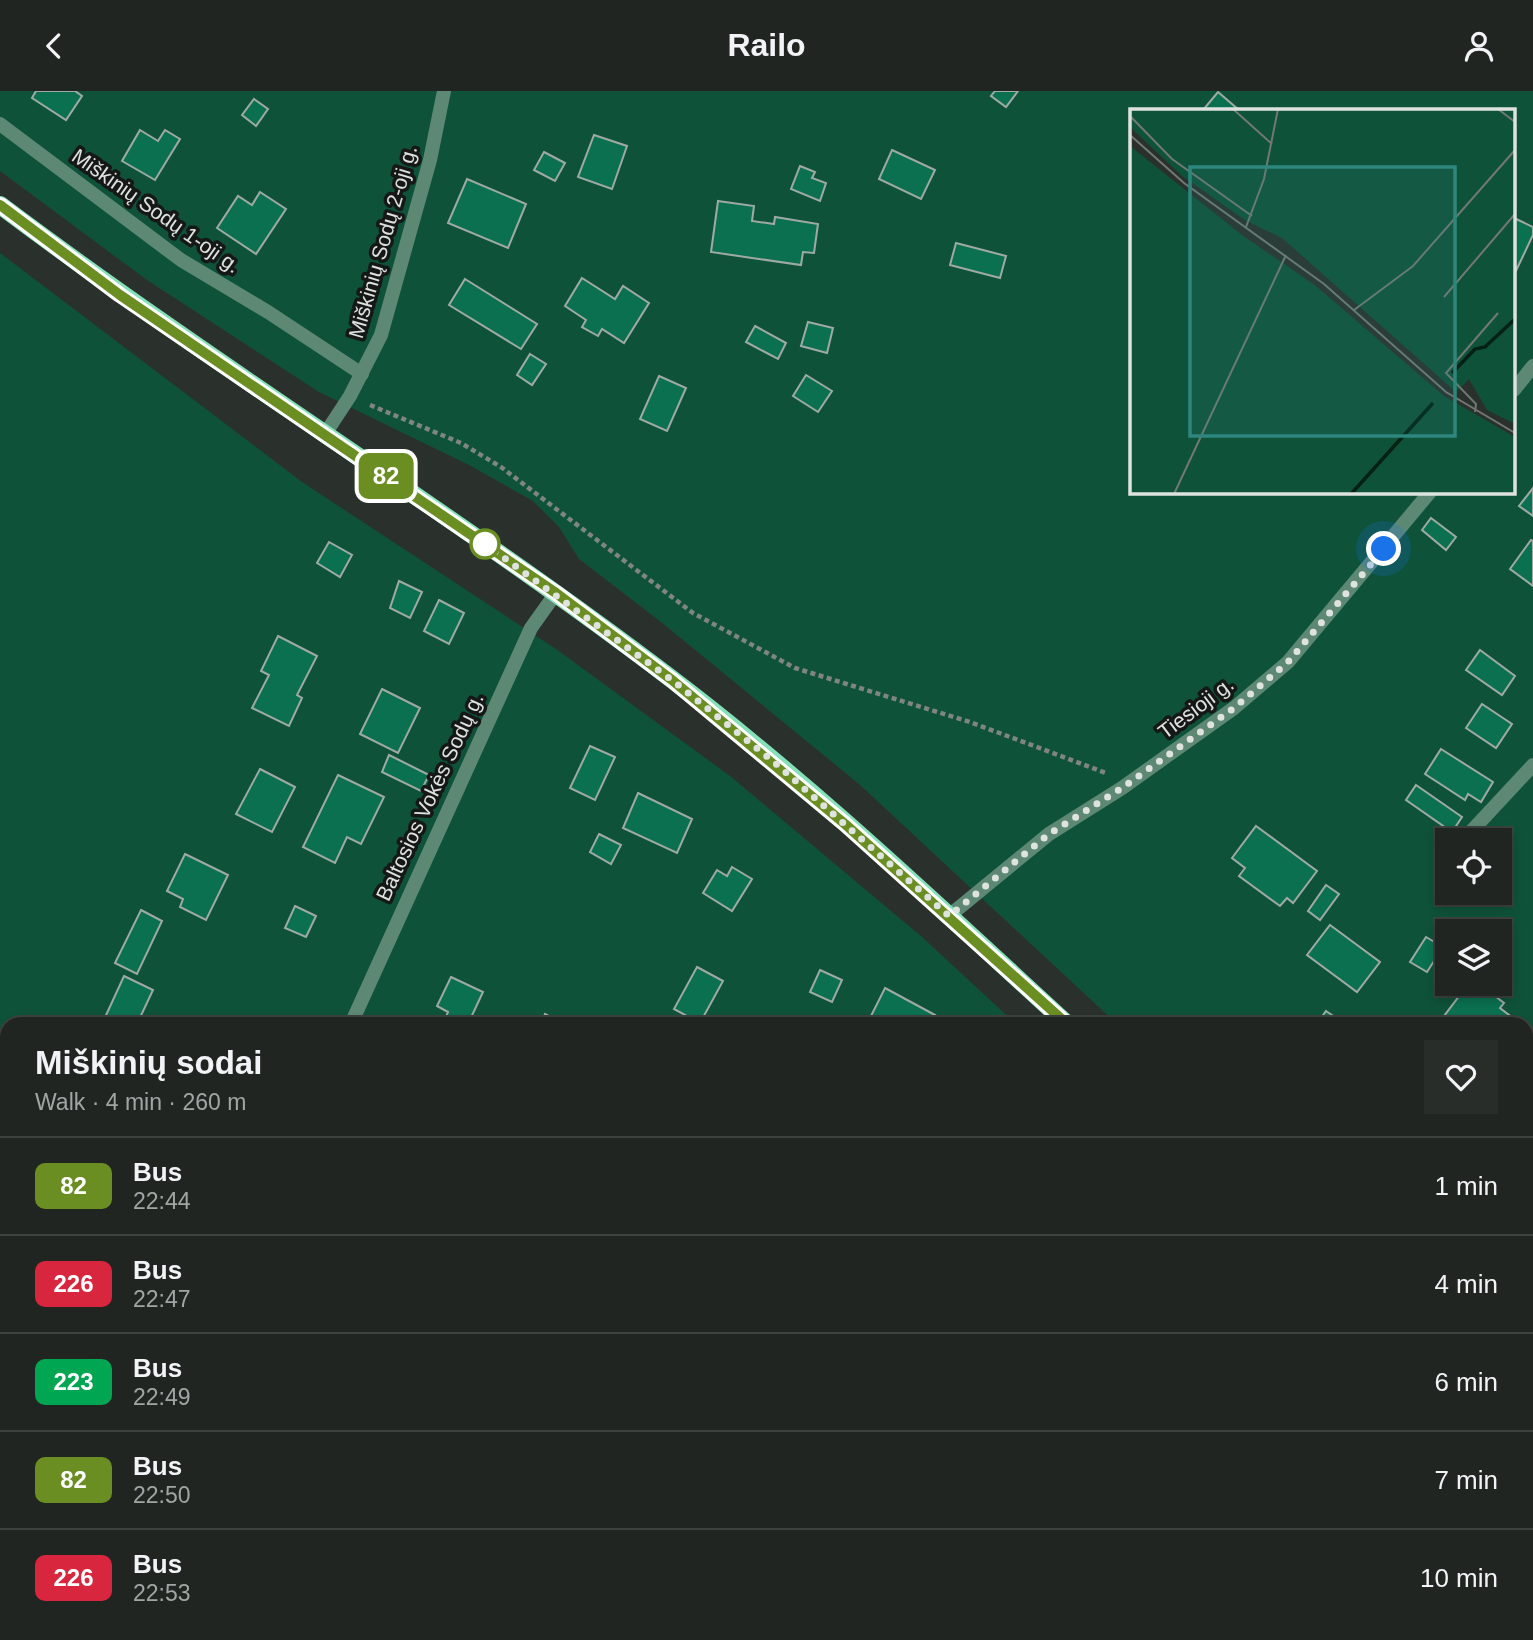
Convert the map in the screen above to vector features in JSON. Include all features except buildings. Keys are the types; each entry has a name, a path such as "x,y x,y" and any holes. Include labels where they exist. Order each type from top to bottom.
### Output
{"main road":[{"path":"0,205 120,295 556,593 672,680 774,762 1059,1017"}],"street":[{"name":"Miškinių Sodų 2-oji g.","path":"325,435 350,396 381,335 430,160 444,91"},
{"name":"Miškinių Sodų 1-oji g.","path":"0,124 181,260 268,312 362,374"},
{"path":"1516,387 1533,366"},
{"name":"Tiesioji g.","path":"949,916 1049,834 1130,782 1234,708 1288,662 1429,493"},
{"name":"Baltosios Vokės Sodų g.","path":"354,1017 531,628 556,593"},
{"path":"1474,828 1533,765"}],"path":[{"path":"350,396 461,443 501,467 693,613 795,668 970,722 1130,782"}],"green space":[{"path":"0,91 1533,91 1533,1017 1109,1017 859,784 661,622 579,559 559,527 533,501 471,466 319,392 147,280 0,171"},
{"path":"0,253 302,482 556,649 730,776 922,937 1008,1017 0,1017"}],"bus line":[{"name":"82","path":"0,205 120,295 556,593 672,680 774,762 1059,1017"}],"route":[{"path":"485,544 556,593 672,680 774,762 949,916 993,877 1049,834 1122,788 1234,708 1288,662 1384,549"}]}
